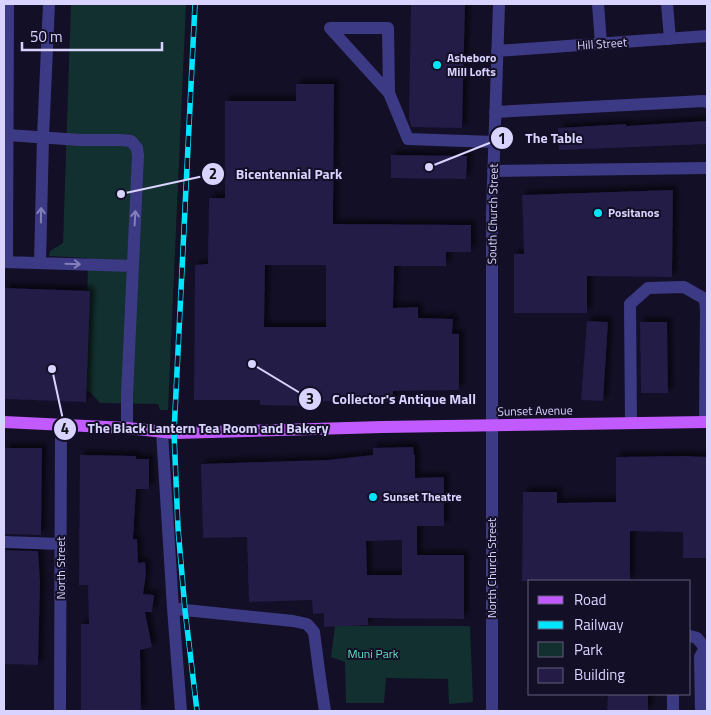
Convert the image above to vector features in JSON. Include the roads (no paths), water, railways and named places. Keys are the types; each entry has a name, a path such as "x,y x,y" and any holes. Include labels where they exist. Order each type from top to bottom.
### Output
{"main road":[{"name":"Sunset Avenue","path":"4,422 127,428 174,434 382,427 706,422"}],"street":[{"path":"8,4 5,262 133,266"},
{"path":"40,263 49,4"},
{"name":"South Church Street","path":"492,425 492,214 499,4"},
{"path":"598,4 601,44"},
{"path":"667,4 670,39"},
{"path":"390,93 330,28 388,28 390,93 408,139 494,142"},
{"name":"Hill Street","path":"497,51 707,36"},
{"path":"495,112 707,102"},
{"path":"7,135 80,140 120,140 131,142 137,148 127,428"},
{"path":"493,171 707,168"},
{"path":"631,423 630,304 648,288 684,287 705,299 706,422"},
{"name":"North Street","path":"60,711 61,424"},
{"name":"North Church Street","path":"492,425 492,711"},
{"path":"162,432 181,711"},
{"path":"4,542 61,544"},
{"path":"173,608 293,620 306,624 314,632 326,711"},
{"path":"691,636 697,638 706,648 700,657 704,694 701,711"},
{"path":"673,695 673,711"}],"railway":[{"path":"195,4 174,433 178,528 185,610 197,711"}],"place":[{"name":"Asheboro Mill Lofts","path":"437,65"},
{"name":"The Table","path":"429,167"},
{"name":"Bicentennial Park","path":"121,194"},
{"name":"Positanos","path":"598,213"},
{"name":"Collector's Antique Mall","path":"252,364"},
{"name":"The Black Lantern Tea Room and Bakery","path":"52,369"},
{"name":"Sunset Theatre","path":"373,497"}],"park label":[{"name":"Muni Park","path":"373,654"}]}
